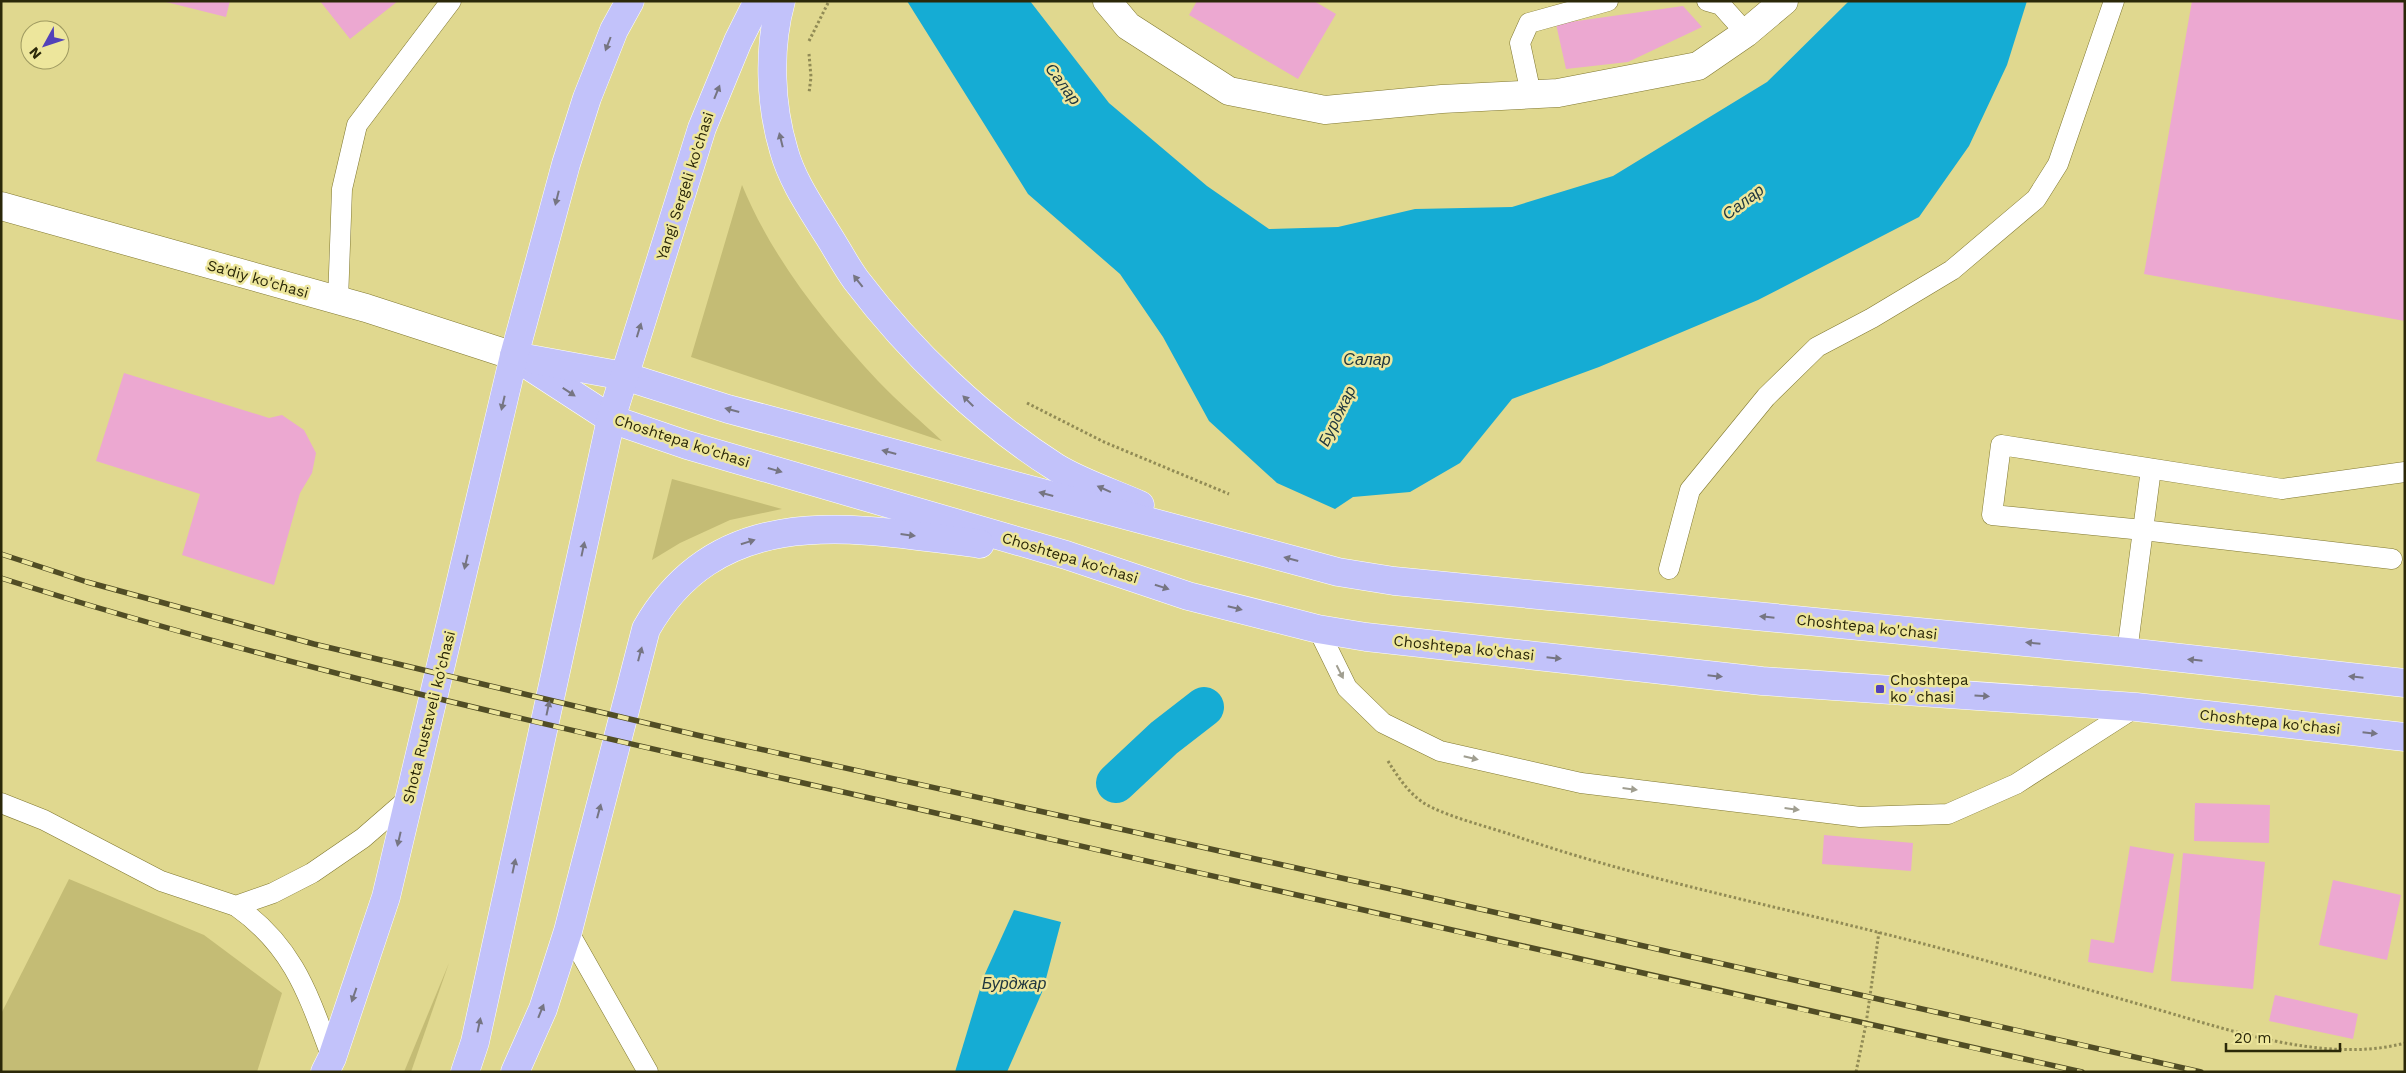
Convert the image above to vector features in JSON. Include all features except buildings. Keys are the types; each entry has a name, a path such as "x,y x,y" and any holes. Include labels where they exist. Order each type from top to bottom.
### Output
{"main road":[{"path":"514,356 566,164 587,98 614,30 630,1"},
{"name":"Yangi Sergeli ko'chasi","path":"624,376 702,128 738,41 758,1"},
{"path":"780,1 774,36 773,82 778,125 784,153 813,212 856,279 914,347 974,407 1058,468 1212,538"},
{"name":"Choshtepa ko'chasi","path":"514,356 624,376 737,412 1338,572 1394,581 2127,652 2405,682"},
{"name":"Choshtepa ko'chasi","path":"514,356 611,419 687,445 1066,555 1188,596 1318,629 1366,638 1762,681 2136,707 2405,737"},
{"name":"Shota Rustaveli ko'chasi","path":"328,1065 386,897 456,608 514,356"},
{"path":"465,1072 475,1042 611,419 624,376"},
{"path":"515,1072 543,1009 568,931 646,630 660,606 675,588 705,563 726,550 750,540 826,528 865,530 1066,555"}],"street":[{"path":"1106,1 1128,26 1229,91 1325,110 1442,99 1558,93 1698,66 1746,34 1784,1"},
{"name":"Sa'diy ko'chasi","path":"1,206 338,301 514,356"}],"lane":[{"path":"338,301 342,189 357,125 451,1"},
{"path":"1531,94 1520,42 1529,23 1608,1"},
{"path":"1707,1 1722,5 1746,34"},
{"path":"1669,569 1690,490 1766,397 1817,348 1872,318 1952,270 2036,199 2058,164 2114,1"},
{"path":"2392,559 1992,515 2001,445 2282,489 2405,472"},
{"path":"2127,652 2151,469"},
{"path":"1318,629 1347,688 1383,723 1440,751 1581,782 1860,817 1948,814 2016,784 2136,707"},
{"path":"236,906 274,893 312,873 363,838 409,798"},
{"path":"1,803 44,820 161,881 236,906 259,922 277,942 295,969 310,999 328,1065"},
{"path":"568,931 648,1072"}],"path":[{"path":"808,44 829,1"},
{"path":"808,102 811,77 809,52"},
{"path":"1019,399 1104,442 1229,494"},
{"path":"1383,723 1387,759 1401,783 1430,807 1557,850 1688,887 1879,932 2231,1030 2292,1043 2350,1050 2382,1049 2405,1044"},
{"path":"1856,1072 1866,1024 1879,932"}],"shaded area":[{"path":"742,185 768,238 819,313 878,381 942,441 691,357"},
{"path":"672,479 782,509 730,520 680,543 652,560"},
{"path":"69,879 204,935 282,993 257,1072 1,1072 1,1014"},
{"path":"449,963 411,1072 404,1072"}],"water":[{"name":"Салар","path":"907,1 1030,1 1109,103 1207,186 1269,229 1338,227 1415,209 1512,207 1613,176 1767,82 1849,1 2027,1 2007,65 1969,146 1919,217 1758,300 1599,367 1512,399 1460,463 1410,492 1353,497 1335,509 1277,483 1209,421 1163,337 1120,274 1028,194"},
{"name":"Бурджар","path":"1014,910 1061,922 1043,990 1007,1072 955,1072 984,976"}],"waterway":[{"name":"Бурджар","path":"1116,783 1164,738 1204,707"}],"railway":[{"path":"1,554 87,582 314,644 701,736 1427,897 2201,1072"},
{"path":"1,578 114,613 228,645 457,703 688,757 2082,1072"}],"place":[{"name":"Choshtepa koʻchasi","path":"1880,689"}]}
